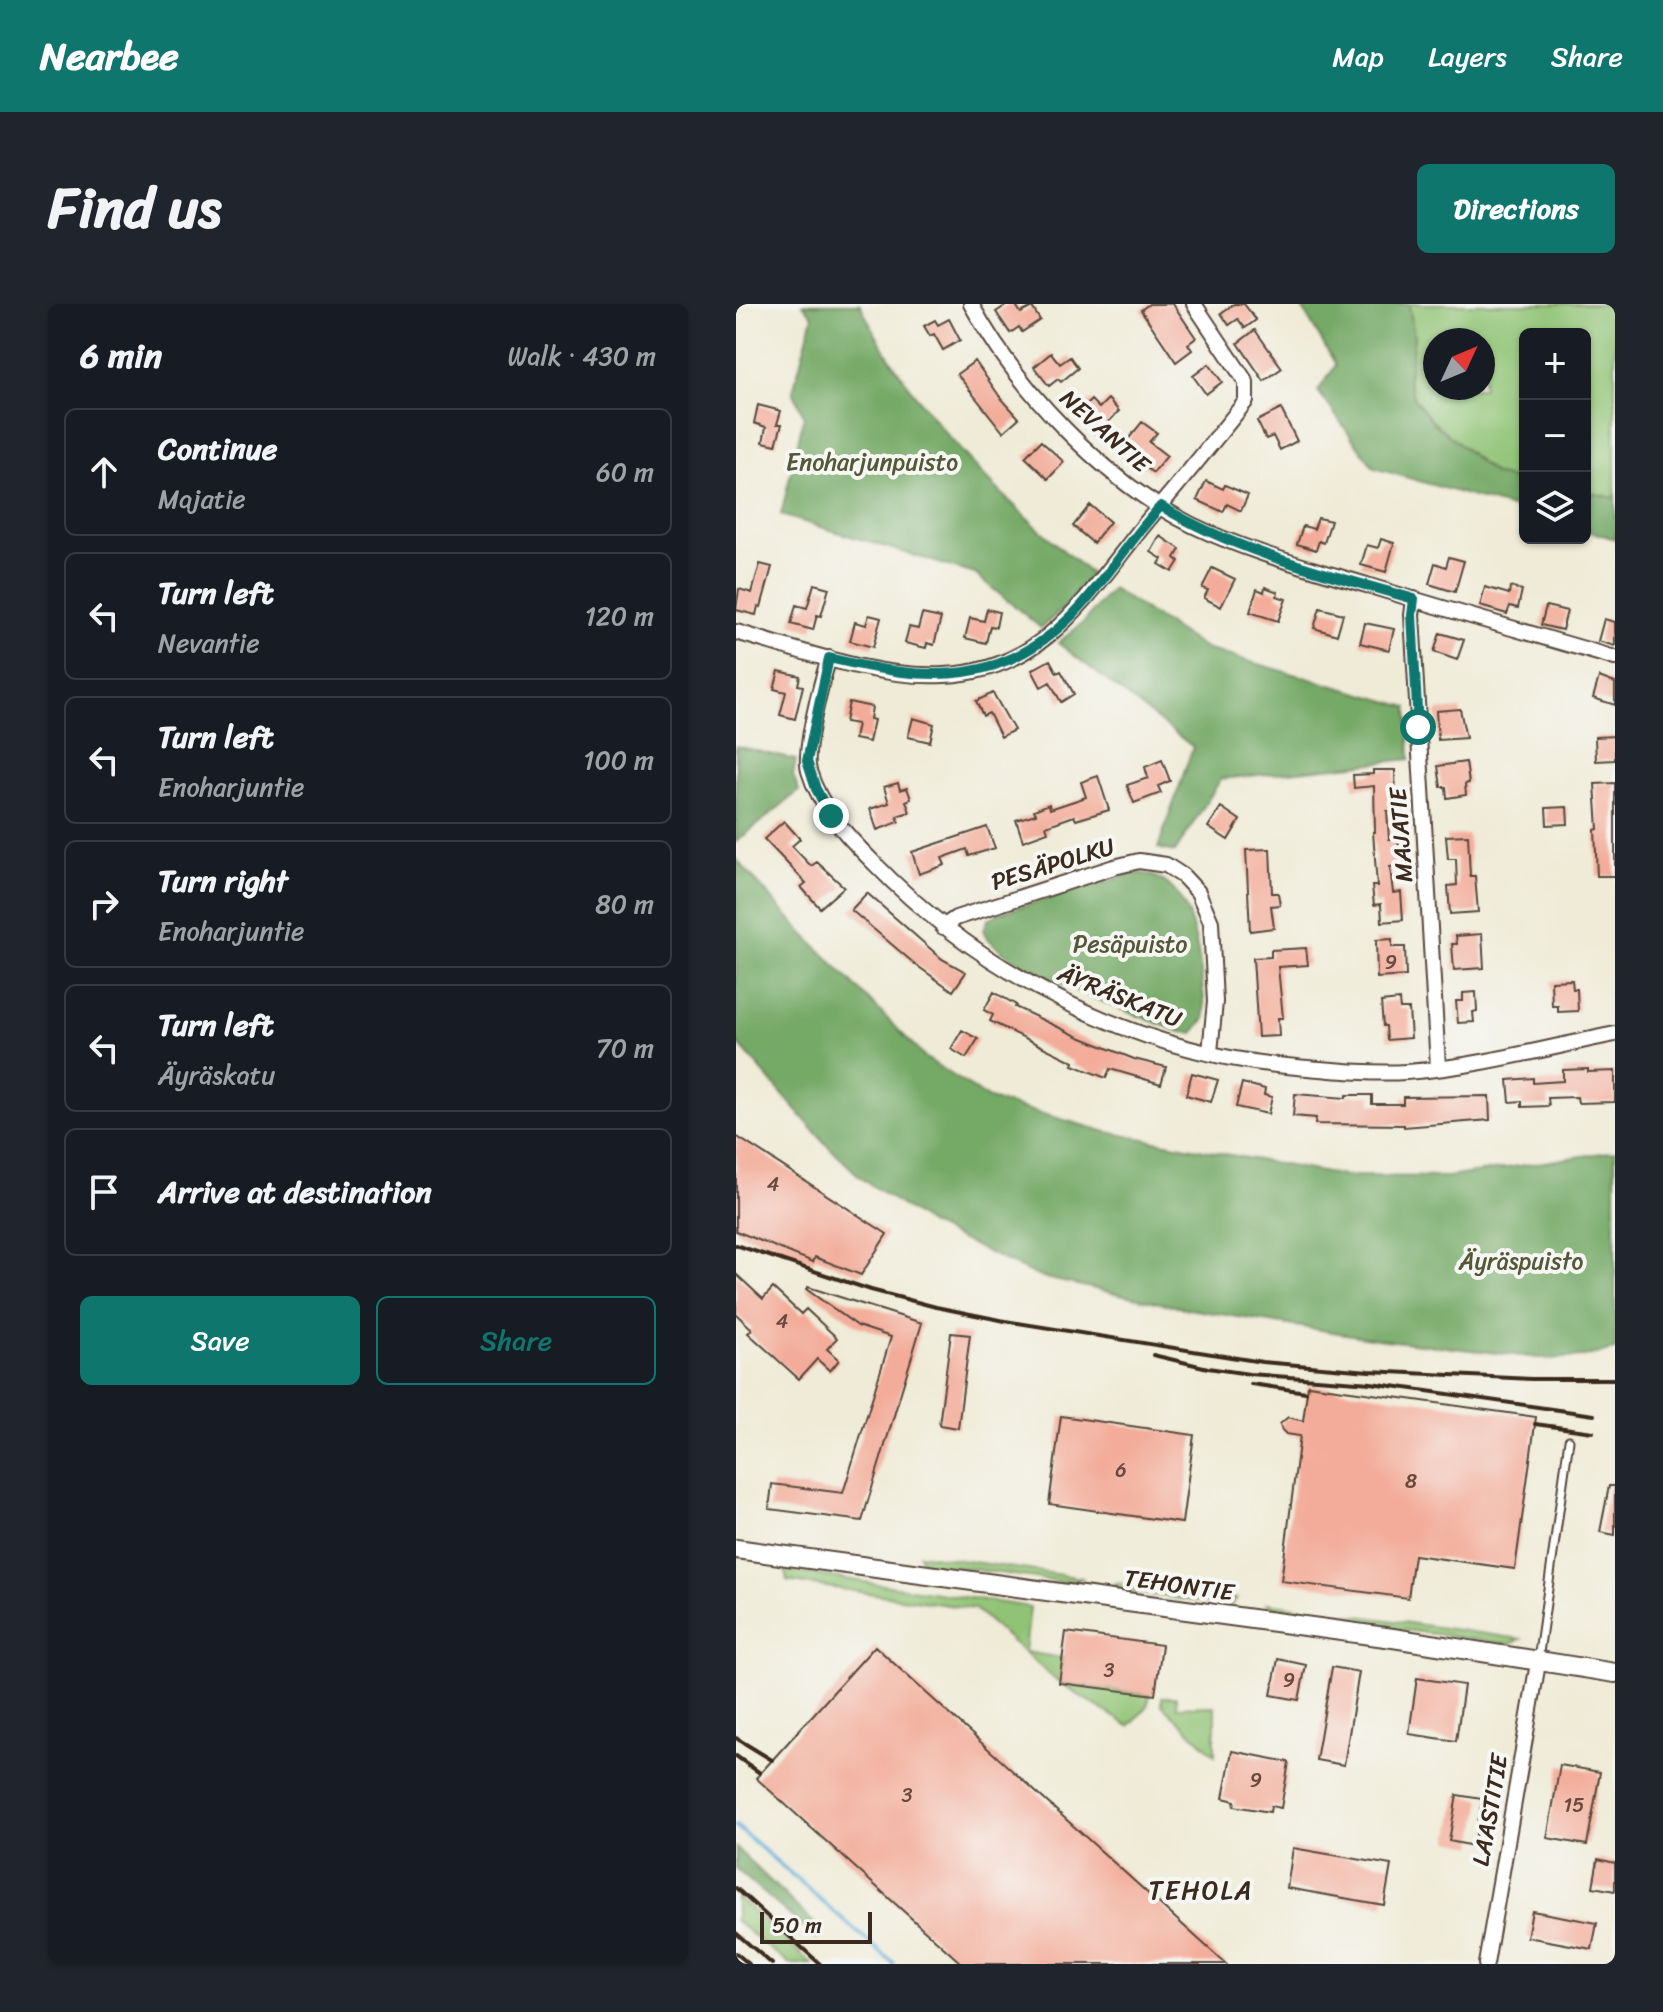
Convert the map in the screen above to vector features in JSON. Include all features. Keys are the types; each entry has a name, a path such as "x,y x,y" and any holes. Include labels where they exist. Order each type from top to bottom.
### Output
{"street":[{"name":"NEVANTIE","path":"971,304 1000,352 1044,407 1096,457 1161,506 1191,524 1275,558 1615,658"},
{"path":"736,632 829,658 914,674 945,676 983,669 1005,661 1061,626 1091,594 1246,401 1246,382 1194,304"},
{"name":"MAJATIE","path":"1414,599 1412,615 1419,773 1438,1067"},
{"name":"ÄYRÄSKATU","path":"829,658 807,761 831,816 894,883 943,927 1019,976 1085,1011 1137,1032 1210,1052 1296,1067 1405,1072 1615,1034"},
{"name":"PESÄPOLKU","path":"943,927 956,918 1114,867 1139,861 1166,865 1183,876 1198,892 1211,922 1215,1002 1210,1052"},
{"name":"TEHONTIE","path":"736,1549 1393,1638 1615,1673"},
{"name":"LAASTITIE","path":"1486,1964 1538,1663"}],"lane":[{"path":"1538,1663 1569,1440"}],"green space":[{"name":"Enoharjunpuisto","path":"803,304 860,304 904,380 931,416 992,484 1091,574 1065,607 1041,628 975,574 781,515 804,416 793,391 813,316"},
{"path":"1300,304 1409,304 1414,338 1408,379 1414,399 1432,421 1494,474 1519,481 1519,510 1374,468 1318,391 1336,365"},
{"path":"1409,304 1615,304 1615,498 1591,493 1591,328 1519,328 1519,481 1494,474 1432,421 1414,399 1408,379 1414,338"},
{"path":"1591,493 1615,498 1615,539 1591,532"},
{"path":"1112,589 1206,649 1408,707 1410,759 1221,779 1175,852 1158,848 1193,747 1058,643 1085,621"},
{"path":"736,746 796,760 793,776 799,791 736,842"},
{"name":"Äyräspuisto","path":"736,859 801,931 926,1058 989,1099 1107,1132 1343,1176 1448,1177 1615,1151 1615,1350 1582,1357 1548,1359 1377,1339 1189,1309 1040,1277 930,1225 861,1178 824,1142 736,1041"},
{"name":"Pesäpuisto","path":"1136,873 1157,877 1172,888 1192,924 1205,1009 1205,1019 1193,1033 1181,1032 1135,1015 1041,974 994,944 983,930 988,920 999,913"},
{"path":"919,1554 1082,1578 1072,1583 928,1563 921,1561"},
{"path":"785,1570 1030,1607 1025,1652 1062,1658 1059,1683 975,1609 787,1581"},
{"path":"1115,1583 1236,1599 1231,1605 1226,1605 1123,1591"},
{"path":"1267,1603 1521,1639 1510,1644 1278,1613"},
{"path":"1059,1683 1150,1695 1147,1707 1129,1726"},
{"path":"1162,1697 1176,1697 1177,1707 1215,1706 1215,1755 1162,1705"},
{"path":"736,1848 820,1929 816,1938 736,1869"},
{"path":"736,1896 812,1964 789,1964 736,1921"}],"building":[{"path":"1008,304 1015,304 1021,313 1032,307 1040,320 1022,332 1019,327 1010,333 996,312"},
{"path":"1149,304 1173,304 1196,338 1188,344 1192,350 1176,362 1141,310"},
{"path":"1234,304 1244,304 1256,320 1245,328 1238,319 1229,325 1221,313"},
{"path":"949,319 960,340 943,350 934,334 930,336 924,326 935,320 938,325"},
{"path":"1255,330 1282,368 1264,381 1238,343"},
{"path":"1051,353 1060,364 1070,357 1078,368 1061,382 1058,379 1049,386 1034,367"},
{"path":"975,361 1019,418 1003,432 957,374"},
{"path":"1209,364 1222,382 1206,394 1193,376"},
{"path":"1108,399 1119,411 1094,433 1076,415 1091,400 1099,408"},
{"path":"758,405 781,411 777,424 782,424 776,445 763,442 766,427 754,423"},
{"path":"1281,409 1297,441 1280,450 1273,436 1266,439 1257,421"},
{"path":"1142,422 1157,433 1149,442 1167,456 1153,473 1143,465 1139,470 1117,453"},
{"path":"1041,441 1064,462 1048,479 1025,457"},
{"path":"1206,481 1248,495 1241,511 1227,504 1223,512 1197,500"},
{"path":"1090,505 1110,522 1093,543 1073,526"},
{"path":"1318,518 1331,521 1324,543 1319,541 1316,550 1297,544 1303,526 1314,529"},
{"path":"1160,536 1180,549 1175,558 1179,561 1172,572 1159,564 1162,559 1151,552"},
{"path":"1381,539 1394,543 1386,572 1361,565 1367,545 1378,548"},
{"path":"1449,557 1464,561 1455,592 1429,584 1435,563 1446,567"},
{"path":"760,564 772,567 761,607 758,606 756,615 736,610 739,589 752,593"},
{"path":"1212,568 1235,579 1221,607 1204,598 1208,590 1202,588"},
{"path":"814,584 829,588 821,616 817,615 813,630 791,624 796,605 807,608"},
{"path":"1265,587 1286,599 1278,621 1250,612 1257,589 1264,592"},
{"path":"1485,587 1509,594 1510,587 1522,590 1518,608 1510,606 1507,614 1480,606"},
{"path":"1546,606 1567,611 1562,630 1541,625"},
{"path":"1320,608 1343,614 1337,635 1314,628"},
{"path":"987,609 999,612 996,627 990,626 986,643 965,638 970,618 984,621"},
{"path":"922,614 941,618 934,645 927,643 926,648 905,643 909,627 918,629"},
{"path":"869,615 881,618 873,647 850,641 855,622 866,625"},
{"path":"1604,619 1615,622 1615,646 1598,641"},
{"path":"1365,623 1394,629 1389,650 1360,643"},
{"path":"1440,633 1464,640 1457,660 1434,652"},
{"path":"1050,660 1057,673 1061,671 1074,694 1061,702 1050,682 1041,687 1032,670"},
{"path":"779,671 800,676 798,685 803,686 795,719 780,715 786,692 774,689"},
{"path":"1599,677 1615,683 1615,705 1593,698"},
{"path":"993,693 1014,730 1001,737 989,713 983,716 976,701"},
{"path":"849,702 872,707 870,719 874,720 869,742 854,739 857,724 845,722"},
{"path":"1460,709 1466,738 1438,740 1436,711"},
{"path":"913,718 934,724 930,742 908,737"},
{"path":"1615,736 1615,760 1596,761 1595,737"},
{"path":"1162,760 1170,781 1158,786 1161,793 1134,803 1127,785 1148,778 1145,767"},
{"path":"1466,762 1469,783 1465,784 1466,795 1447,798 1446,787 1441,787 1438,766"},
{"path":"1373,770 1395,770 1396,811 1387,811 1389,839 1398,839 1401,866 1390,867 1393,893 1401,892 1403,920 1382,922 1381,904 1374,905 1372,886 1377,886 1374,786 1354,788 1353,775 1373,774"},
{"path":"1098,776 1109,810 1076,820 1074,816 1046,826 1048,832 1023,841 1016,820 1036,814 1034,810 1049,804 1050,809 1086,797 1081,782"},
{"path":"898,783 900,790 907,788 911,799 906,801 910,812 897,816 899,822 877,830 870,809 889,803 884,787"},
{"path":"1615,783 1615,876 1597,876 1595,784"},
{"path":"1221,807 1240,820 1228,840 1208,827"},
{"path":"1567,807 1568,824 1547,825 1546,808"},
{"path":"784,821 800,839 792,846 811,866 817,862 844,887 820,908 801,887 806,883 764,839"},
{"path":"987,827 995,848 969,856 967,849 942,858 945,865 919,874 912,852"},
{"path":"1468,835 1470,876 1475,876 1478,912 1450,914 1448,886 1457,885 1456,859 1448,859 1446,836"},
{"path":"1270,849 1272,893 1278,893 1280,905 1271,906 1274,928 1250,931 1246,850"},
{"path":"867,893 942,959 966,972 953,991 916,965 851,910"},
{"path":"1482,934 1484,968 1454,970 1452,944 1457,944 1456,936"},
{"path":"1392,939 1392,947 1405,947 1406,976 1377,978 1376,940"},
{"path":"1306,948 1308,965 1278,967 1283,1018 1278,1018 1279,1036 1258,1037 1253,958 1271,957 1271,950"},
{"path":"1572,980 1573,989 1577,989 1578,1011 1558,1012 1558,1006 1552,1006 1551,981"},
{"path":"994,992 1015,1007 1077,1036 1134,1059 1166,1067 1161,1084 1110,1069 1106,1078 1073,1065 1074,1062 990,1021 993,1015 984,1010"},
{"path":"1476,992 1474,1022 1458,1023 1456,1001 1463,1001 1463,993"},
{"path":"1399,1000 1400,1009 1409,1009 1411,1038 1387,1040 1381,1002"},
{"path":"962,1030 978,1039 966,1058 951,1049"},
{"path":"1588,1069 1588,1072 1615,1071 1615,1102 1578,1103 1577,1097 1548,1098 1549,1106 1522,1107 1522,1101 1510,1102 1508,1080 1533,1078 1533,1083 1563,1081 1563,1070"},
{"path":"1192,1073 1218,1080 1211,1102 1186,1095"},
{"path":"1242,1083 1265,1089 1264,1095 1272,1097 1268,1114 1236,1107"},
{"path":"1295,1094 1346,1098 1346,1095 1372,1095 1372,1104 1403,1104 1403,1097 1489,1096 1490,1120 1404,1127 1315,1124 1316,1118 1293,1116"},
{"path":"736,1136 887,1234 861,1275 815,1257 813,1262 736,1231"},
{"path":"736,1274 763,1299 773,1288 801,1314 806,1309 837,1338 827,1349 839,1360 830,1371 817,1359 799,1379 748,1333 752,1329 736,1314"},
{"path":"808,1287 922,1323 862,1521 769,1509 772,1484 843,1493 891,1337 858,1326 806,1289"},
{"path":"951,1333 970,1335 958,1428 939,1425"},
{"path":"1308,1385 1536,1417 1515,1569 1414,1555 1408,1598 1281,1581 1300,1436 1286,1434 1280,1424 1288,1417 1303,1421"},
{"path":"1061,1416 1194,1435 1182,1523 1049,1504"},
{"path":"1609,1486 1615,1486 1615,1535 1600,1532"},
{"path":"1066,1632 1162,1645 1155,1695 1059,1683"},
{"path":"875,1646 1226,1964 962,1964 756,1778"},
{"path":"1278,1659 1306,1665 1299,1700 1271,1695"},
{"path":"1332,1667 1359,1672 1344,1765 1316,1760"},
{"path":"1417,1678 1464,1685 1456,1741 1409,1734"},
{"path":"1232,1751 1289,1762 1281,1808 1271,1806 1270,1812 1234,1806 1235,1801 1223,1798"},
{"path":"1560,1765 1600,1772 1587,1845 1547,1838"},
{"path":"1457,1795 1482,1799 1474,1846 1449,1841"},
{"path":"1293,1848 1391,1865 1384,1905 1287,1888"},
{"path":"1598,1859 1615,1863 1615,1891 1593,1887"},
{"path":"1532,1911 1597,1923 1592,1949 1527,1937"}],"waterway":[{"path":"736,1826 894,1964"}],"railway":[{"path":"736,1245 871,1290 936,1307 1262,1362 1532,1379 1615,1379"},
{"path":"1153,1355 1249,1374 1371,1383 1594,1415"},
{"path":"1251,1384 1306,1392"},
{"path":"1535,1424 1593,1432"},
{"path":"736,1738 772,1760"},
{"path":"736,1756 760,1773"},
{"path":"736,1888 820,1964"},
{"path":"736,1933 772,1964"},
{"path":"736,1953 749,1964"}],"district":[{"name":"TEHOLA","path":"1201,1890"}],"route":[{"path":"831,816 816,789 807,761 829,658 865,667 945,676 983,669 1005,661 1061,626 1082,605 1161,506 1191,524 1275,558 1414,599 1412,615 1418,727"}]}
